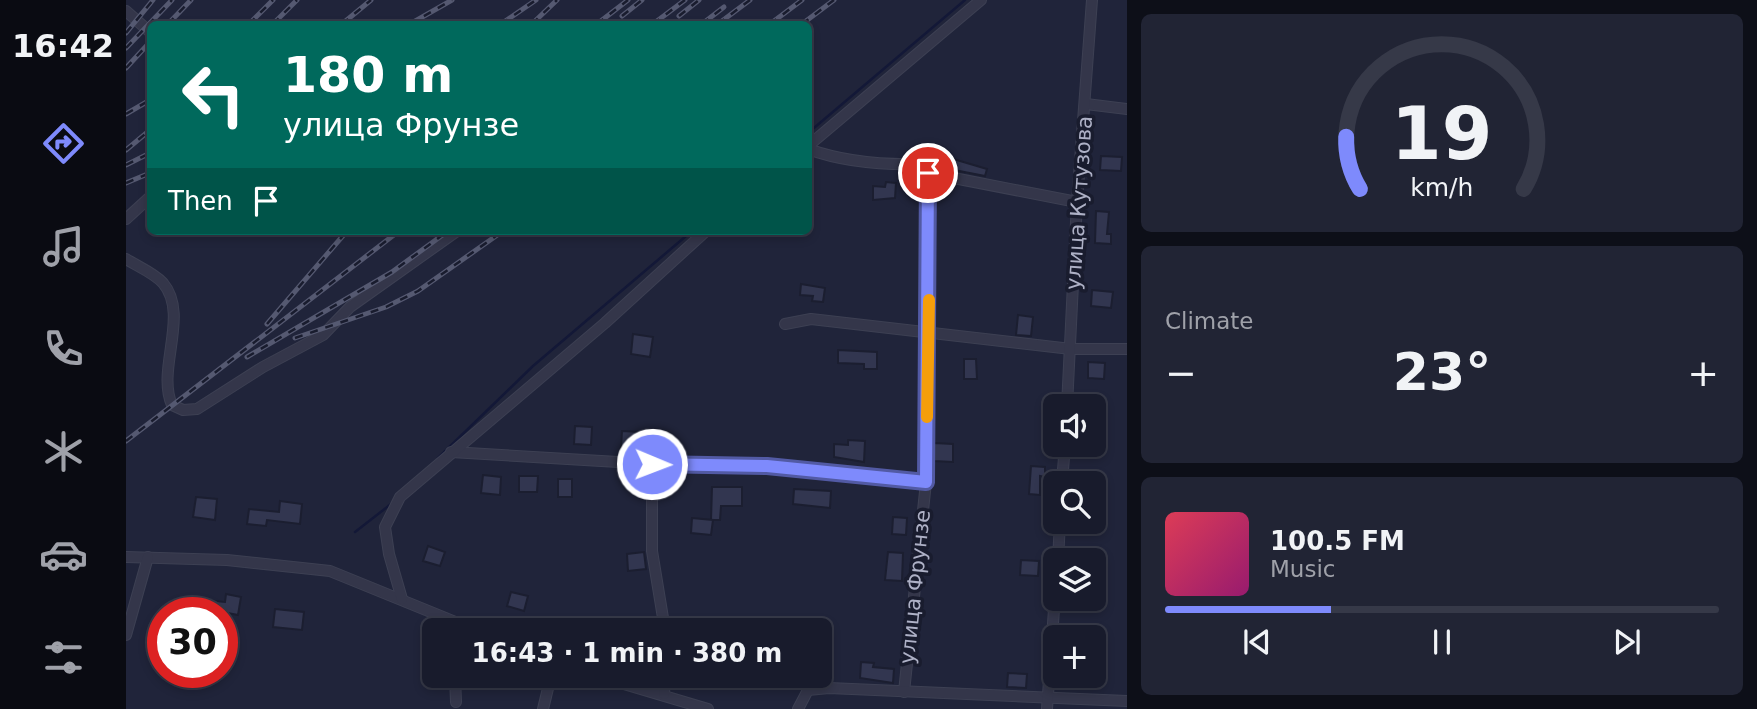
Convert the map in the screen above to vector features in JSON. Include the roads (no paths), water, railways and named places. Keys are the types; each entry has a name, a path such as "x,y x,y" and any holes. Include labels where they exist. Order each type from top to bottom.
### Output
{"street":[{"path":"812,145 981,0"},
{"name":"улица Кутузова","path":"1069,394 1077,202 1092,0"},
{"path":"126,11 147,29"},
{"path":"1086,104 1127,110"},
{"path":"812,149 840,159 919,164 928,173 1077,202"},
{"name":"улица Фрунзе","path":"904,692 926,482 928,173"},
{"path":"126,219 147,200"},
{"path":"126,259 162,282 170,294 173,335 165,391 172,405 190,410 197,409 263,367 323,335 350,307 451,235"},
{"path":"402,598 389,554 385,527 400,497 604,323 702,235"},
{"path":"785,324 811,319 1071,349 1127,349"},
{"name":"улица Фрунзе","path":"451,452 652,464 767,466 926,482"},
{"path":"652,464 652,551 663,618"},
{"path":"126,557 227,559 330,571 402,598 439,618"},
{"path":"126,635 148,557"},
{"path":"1048,704 1054,611"},
{"path":"455,688 456,702"},
{"path":"543,709 548,688"},
{"path":"642,688 708,709"},
{"path":"664,688 664,694"},
{"path":"798,709 808,690 904,692 1048,704 1127,701"}],"waterway":[{"path":"812,130 965,0"},
{"path":"438,458 533,366 687,235"},
{"path":"355,532 391,504"}],"railway":[{"path":"126,33 153,0"},
{"path":"152,21 172,0"},
{"path":"171,21 191,0"},
{"path":"252,21 273,0"},
{"path":"276,21 297,0"},
{"path":"346,21 371,0"},
{"path":"415,21 452,0"},
{"path":"505,21 536,0"},
{"path":"535,21 557,0"},
{"path":"601,21 628,0"},
{"path":"622,16 642,0"},
{"path":"657,21 685,0"},
{"path":"679,16 699,0"},
{"path":"722,21 750,0"},
{"path":"774,21 802,0"},
{"path":"806,21 834,0"},
{"path":"706,21 724,7"},
{"path":"126,48 147,26"},
{"path":"126,68 147,45"},
{"path":"126,114 147,102"},
{"path":"126,150 147,132"},
{"path":"126,165 147,154"},
{"path":"126,183 147,174"},
{"path":"267,324 344,235"},
{"path":"126,441 394,235"},
{"path":"247,357 392,272 443,235"},
{"path":"295,338 386,307 418,291 497,235"}]}
